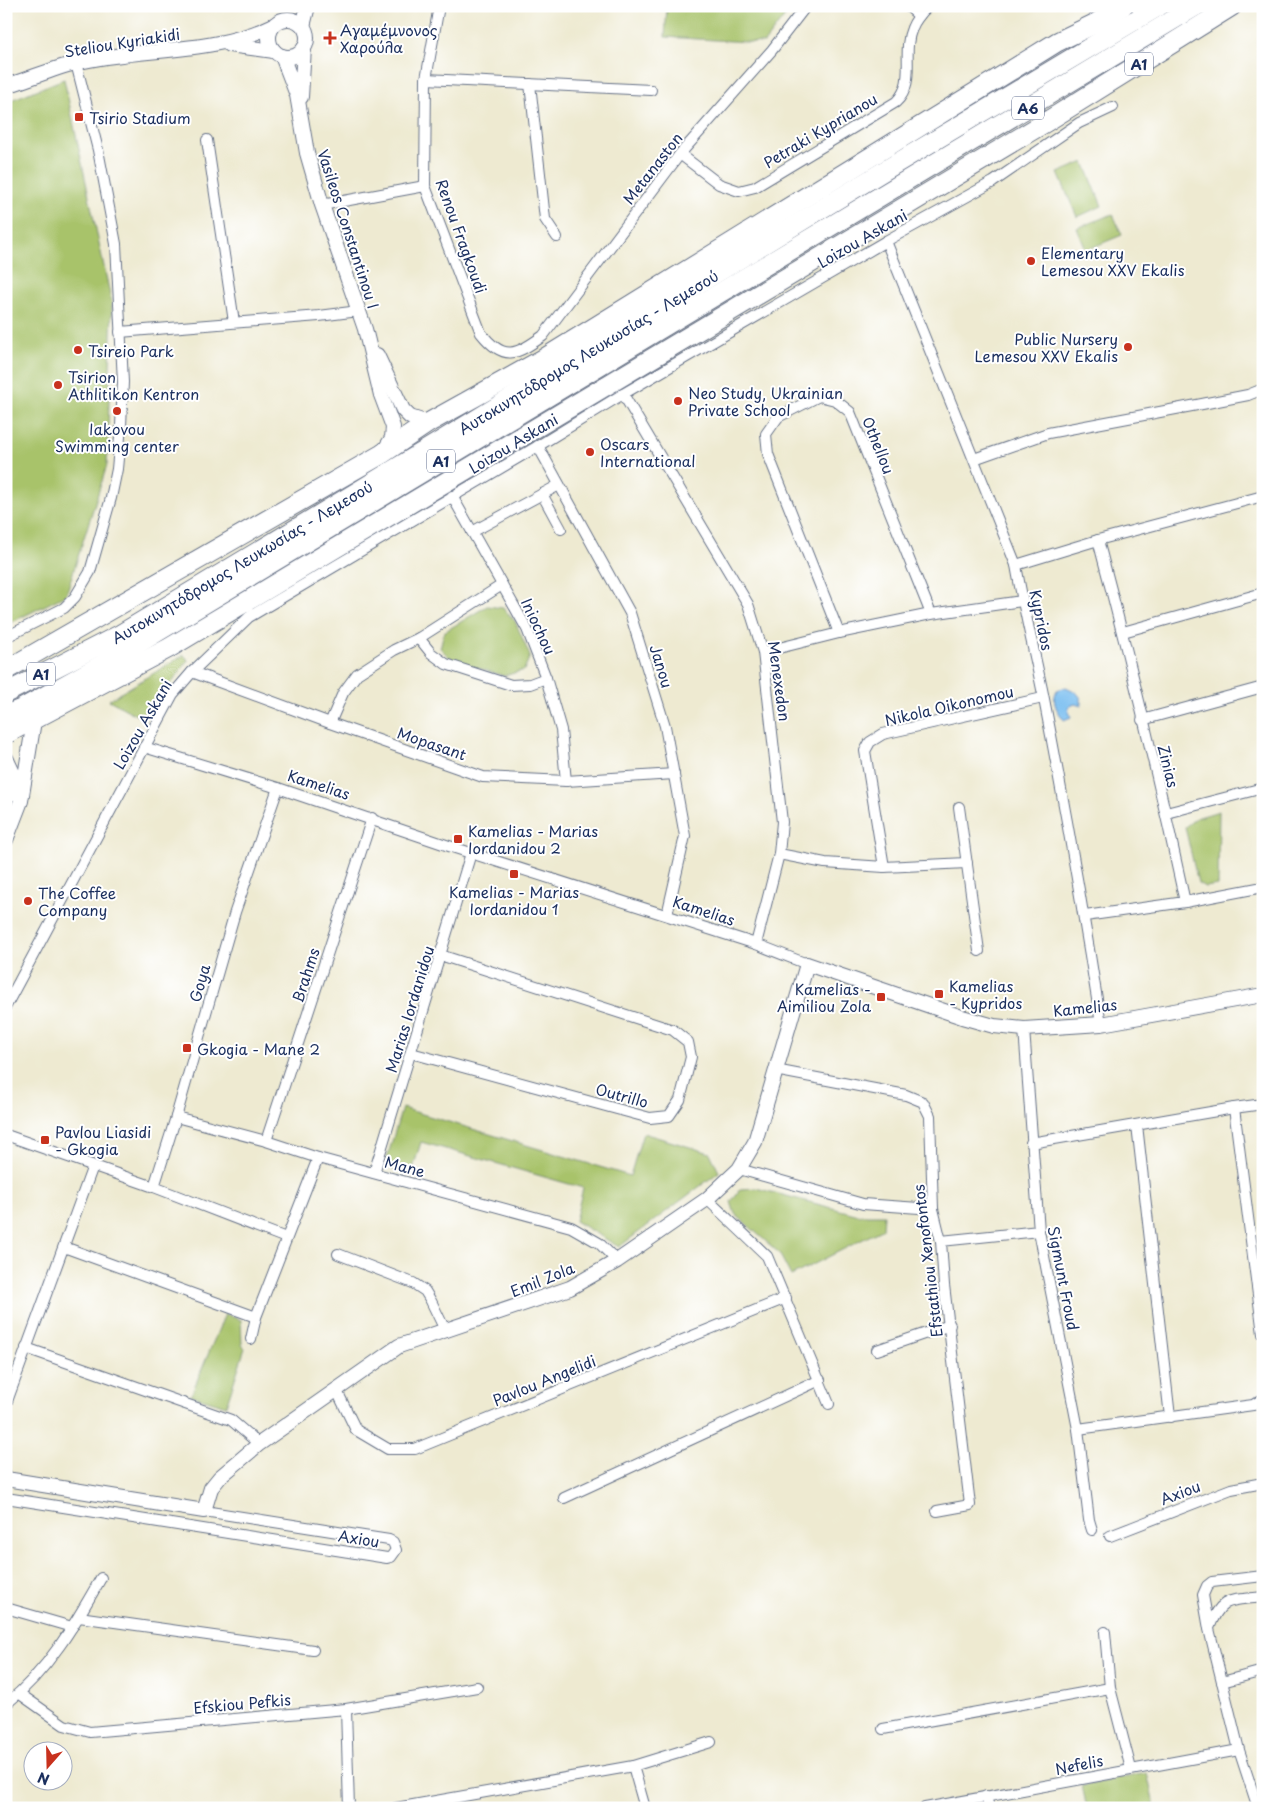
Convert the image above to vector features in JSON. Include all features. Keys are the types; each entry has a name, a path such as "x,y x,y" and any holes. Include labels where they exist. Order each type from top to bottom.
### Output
{"highway":[{"path":"6,670 382,454 428,423 543,359 1057,42 1096,23 1123,6"},
{"name":"A6","path":"882,172 1159,6"},
{"name":"A6","path":"859,210 1196,6"},
{"name":"A1","path":"1046,122 1232,6"},
{"path":"882,172 918,140 1057,42"},
{"path":"859,210 1046,122"},
{"path":"6,734 17,716 169,648 1046,122"},
{"name":"Αυτοκινητόδρομος Λευκωσίας - Λεμεσού","path":"6,693 121,634 882,172"},
{"name":"Αυτοκινητόδρομος Λευκωσίας - Λεμεσού","path":"17,716 859,210"},
{"path":"6,682 76,656"}],"street":[{"path":"276,23 288,19 299,22 303,26 307,39 304,48 294,56 278,53 269,40 271,29 289,6"},
{"path":"303,26 308,6"},
{"name":"Renou Fragkoudi","path":"439,6 426,79 425,186 481,333 492,347 510,353 525,349"},
{"name":"Metanaston","path":"525,349 543,336 680,154 772,50 806,6"},
{"path":"908,6 919,16 928,6"},
{"name":"Petraki Kyprianou","path":"680,154 719,184 739,191 755,187 896,102 903,95 907,86 908,43 911,29 919,16"},
{"name":"Steliou Kyriakidi","path":"6,86 76,63 216,44 259,32 276,23"},
{"name":"Steliou Kyriakidi","path":"216,44 278,53"},
{"name":"Vasileos Constantinou I","path":"300,108 304,48"},
{"name":"Vasileos Constantinou I","path":"278,53 294,86 300,108 307,153 322,205 359,311 381,395 393,427 392,438 382,454"},
{"path":"6,637 64,608 75,597 90,572 116,478 123,382 116,244 98,150 76,63"},
{"path":"426,79 651,90"},
{"path":"530,84 545,219 557,237"},
{"name":"Loizou Askani","path":"6,1006 173,694 192,672 249,617 623,394 886,241 993,182 1079,123 1113,107"},
{"path":"207,140 234,322"},
{"path":"322,205 425,186"},
{"name":"Kypridos","path":"886,241 1016,566 1084,916 1101,1024"},
{"path":"120,332 359,311"},
{"name":"Vasileos Constantinou I","path":"365,330 403,410 410,417 428,423"},
{"path":"974,459 1048,433 1197,405 1263,389"},
{"name":"Menexedon","path":"623,394 748,604 763,652 782,822 779,854 756,944"},
{"name":"Othellou","path":"839,632 768,454 766,434 778,416 819,396 835,400 850,412 931,614"},
{"name":"Janou","path":"538,446 630,613 665,726 685,836 667,915"},
{"path":"472,532 559,484"},
{"path":"542,494 561,529"},
{"name":"Iniochou","path":"452,496 527,629 546,678 561,730 566,782"},
{"path":"1016,566 1098,540 1263,496"},
{"name":"Zinias","path":"1098,540 1123,632 1185,902"},
{"path":"330,723 343,693 358,674 502,585"},
{"path":"1123,632 1263,593"},
{"path":"763,652 839,632 931,614 1022,601"},
{"path":"419,638 431,653 446,664 511,685 530,684 546,678"},
{"name":"Mopasant","path":"192,672 483,777 566,782 674,774"},
{"path":"1142,720 1263,687"},
{"name":"Nikola Oikonomou","path":"884,867 866,751 870,742 882,734 1043,698"},
{"path":"6,840 20,801 17,716"},
{"name":"Kamelias","path":"144,747 372,818 471,853 756,944 806,964 994,1026 1024,1029 1101,1024 1263,995"},
{"path":"6,758 15,777 12,822"},
{"name":"Goya","path":"154,1187 235,912 278,788"},
{"path":"1166,813 1263,788"},
{"path":"959,807 980,951"},
{"name":"Brahms","path":"266,1141 372,818"},
{"name":"Marias Iordanidou","path":"374,1173 471,853"},
{"path":"779,854 825,863 884,867 967,863"},
{"path":"1084,916 1185,902 1263,887"},
{"name":"Outrillo","path":"411,1053 650,1118 669,1116 680,1100 691,1057 688,1042 673,1030 440,955"},
{"name":"Emil Zola","path":"204,1511 212,1488 220,1477 259,1444 399,1346 446,1332 570,1288 617,1261 707,1199 739,1169 755,1142 806,964"},
{"name":"Sigmunt Froud","path":"1024,1029 1039,1231 1078,1429 1089,1520 1092,1530"},
{"name":"Efstathiou Xenofontos","path":"775,1070 906,1095 923,1102 930,1116 933,1209 941,1241 944,1285 970,1505 937,1511"},
{"path":"1031,1143 1263,1104"},
{"path":"1234,1108 1263,1334"},
{"name":"Mane","path":"176,1117 571,1227 599,1244 617,1261"},
{"path":"1137,1126 1170,1417"},
{"path":"6,1135 154,1187 286,1238"},
{"path":"252,1339 256,1317 318,1158"},
{"path":"6,1404 94,1166"},
{"path":"739,1169 863,1204 933,1209"},
{"path":"707,1199 766,1256 786,1298 829,1404"},
{"path":"941,1241 1039,1231"},
{"path":"64,1247 256,1317"},
{"path":"338,1254 413,1283 425,1291 432,1301 446,1332"},
{"name":"Pavlou Angelidi","path":"336,1390 356,1430 388,1449 415,1449 786,1298"},
{"path":"877,1350 950,1325"},
{"path":"26,1348 231,1420 259,1444"},
{"path":"564,1498 820,1380"},
{"path":"1078,1429 1253,1405 1263,1399"},
{"name":"Axiou","path":"6,1479 389,1540 393,1542 396,1550 391,1557 387,1558 6,1498"},
{"path":"25,1501 28,1482"},
{"name":"Axiou","path":"1110,1536 1231,1489 1263,1483"},
{"path":"1258,1808 1238,1750 1209,1629 1203,1595 1207,1586 1212,1582 1263,1576"},
{"path":"6,1704 20,1694 47,1664 79,1617 101,1578"},
{"path":"1209,1629 1217,1610 1226,1602 1263,1596"},
{"path":"6,1608 72,1626"},
{"path":"79,1617 313,1650"},
{"path":"1105,1632 1110,1688 1131,1770"},
{"path":"1222,1682 1263,1670"},
{"name":"Efskiou Pefkis","path":"20,1694 64,1725 90,1732 346,1709 477,1687"},
{"path":"883,1730 1110,1688"},
{"path":"346,1709 348,1808"},
{"path":"396,1808 633,1766 711,1742"},
{"name":"Nefelis","path":"925,1808 1238,1750"},
{"path":"633,1766 645,1808"},
{"path":"986,1796 988,1808"}],"green space":[{"path":"667,6 792,7 764,43 665,37"},
{"name":"Tsirion Athlitikon Kentron","path":"64,79 112,304 107,465 66,595 6,625 6,102"},
{"path":"1084,162 1102,206 1077,217 1058,173"},
{"path":"1113,214 1122,235 1086,250 1077,228"},
{"path":"487,606 503,608 515,621 530,656 524,670 504,676 452,660 440,648 444,632"},
{"path":"184,655 188,660 145,720 109,700"},
{"path":"1219,811 1218,885 1205,887 1198,883 1185,827 1196,818"},
{"path":"402,1108 630,1176 643,1133 710,1153 719,1172 619,1247 575,1221 583,1188 421,1142 411,1175 392,1169 387,1158"},
{"path":"756,1188 859,1215 884,1215 883,1229 791,1276 779,1253 735,1214 731,1202 740,1189"},
{"path":"225,1314 241,1320 242,1345 245,1348 226,1406 191,1395"},
{"path":"1147,1773 1155,1808 1087,1808 1082,1786"}],"water":[{"path":"1066,687 1078,694 1081,699 1081,706 1075,704 1069,706 1068,709 1071,717 1064,720 1057,710 1055,695 1057,690"}],"place":[{"name":"Αγαμέμνονος Χαρούλα","path":"330,38"},
{"name":"Tsirio Stadium","path":"79,117"},
{"name":"Elementary Lemesou XXV Ekalis","path":"1031,261"},
{"name":"Public Nursery Lemesou XXV Ekalis","path":"1128,347"},
{"name":"Tsireio Park","path":"78,350"},
{"name":"Tsirion Athlitikon Kentron","path":"58,385"},
{"name":"Neo Study, Ukrainian Private School","path":"678,401"},
{"name":"Iakovou Swimming center","path":"117,411"},
{"name":"Oscars International","path":"590,452"},
{"name":"Kamelias - Marias Iordanidou 2","path":"458,839"},
{"name":"Kamelias - Marias Iordanidou 1","path":"514,874"},
{"name":"The Coffee Company","path":"28,901"},
{"name":"Kamelias - Kypridos","path":"939,994"},
{"name":"Kamelias - Aimiliou Zola","path":"881,997"},
{"name":"Gkogia - Mane 2","path":"187,1048"},
{"name":"Pavlou Liasidi - Gkogia","path":"45,1140"}]}
